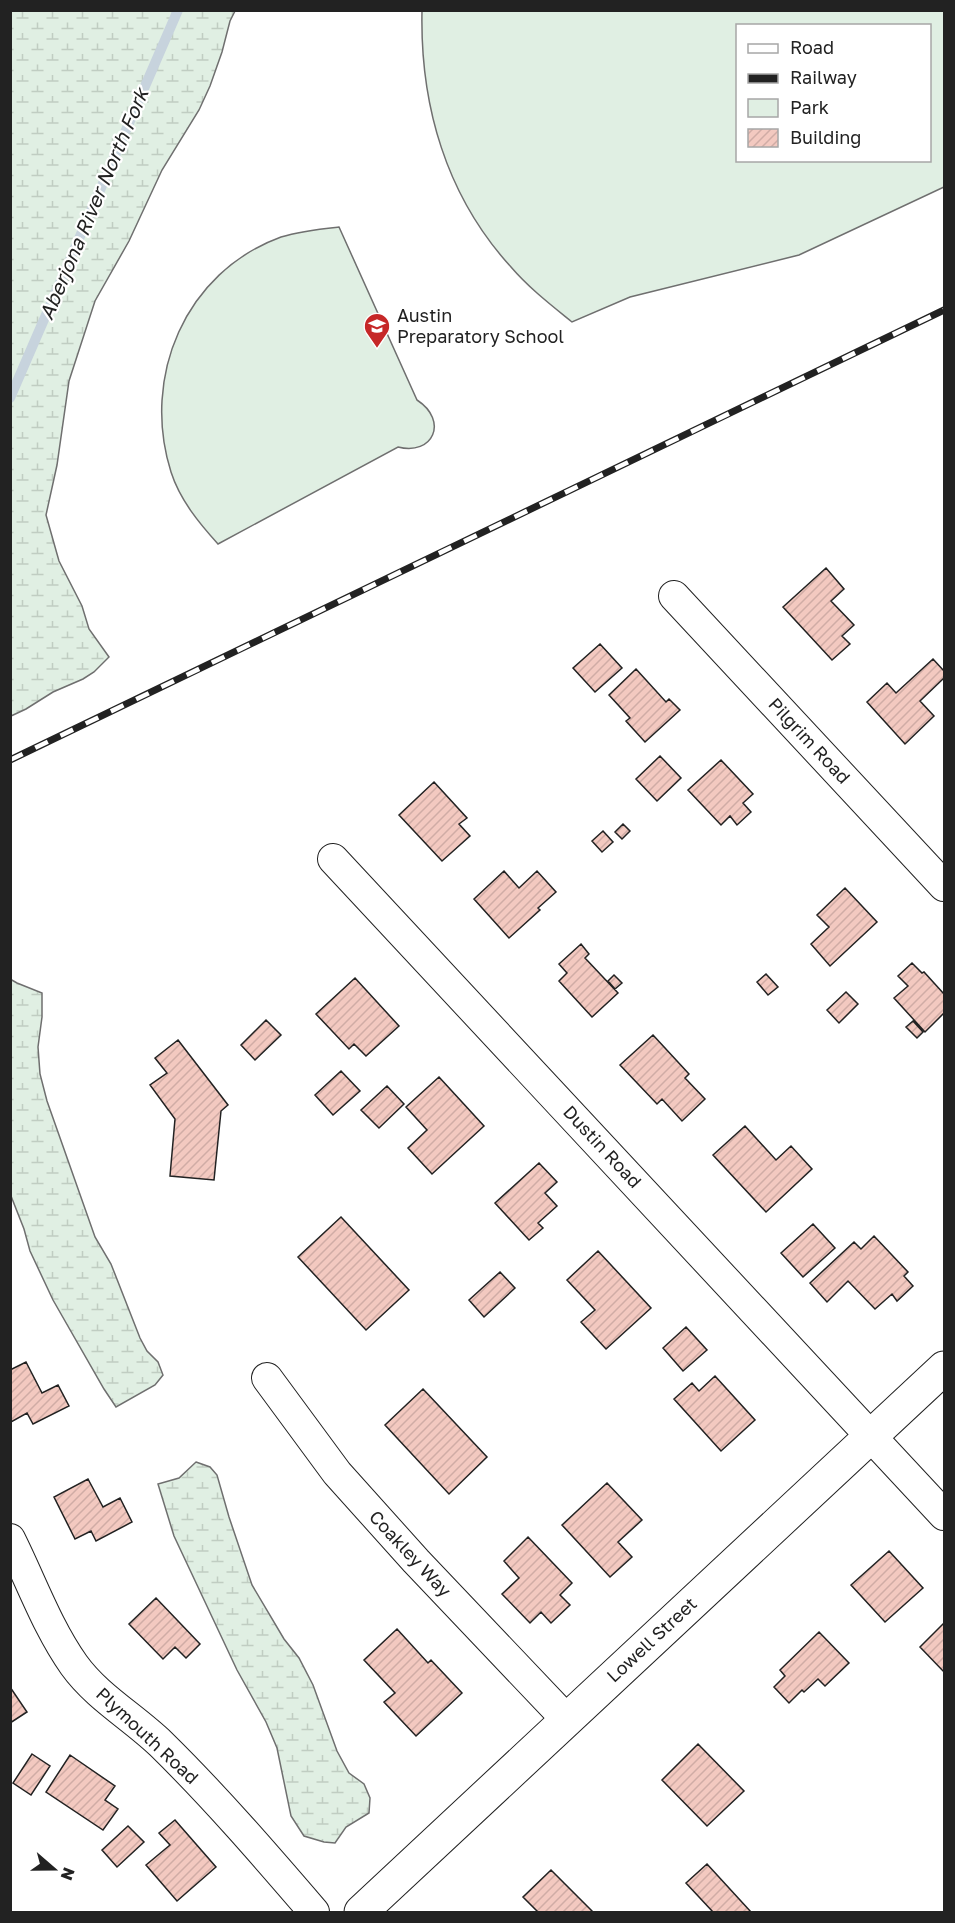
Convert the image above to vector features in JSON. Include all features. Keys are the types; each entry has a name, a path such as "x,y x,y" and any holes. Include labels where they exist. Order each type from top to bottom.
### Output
{"main road":[{"name":"Lowell Street","path":"361,1912 945,1368"}],"street":[{"name":"Pilgrim Road","path":"674,596 945,886"},
{"name":"Dustin Road","path":"333,859 945,1515"},
{"name":"Coakley Way","path":"267,1378 337,1473 416,1561 567,1720"},
{"name":"Plymouth Road","path":"10,1539 52,1627 74,1665 96,1690 181,1764 314,1912"}],"green space":[{"path":"10,11 235,11 210,86 199,110 162,170 129,241 95,301 69,381 57,465 46,515 59,561 82,606 89,629 109,657 83,679 53,692 11,716"},
{"path":"422,11 944,11 944,187 799,255 630,297 572,322 518,275 488,239 469,210 441,148 426,81"},
{"path":"339,227 417,400 427,408 432,417 433,435 428,442 420,446 398,447 218,544 197,519 179,492 171,472 163,436 162,400 167,365 179,332 196,302 219,275 247,253 288,235"},
{"path":"10,979 42,993 38,1047 40,1074 47,1101 95,1237 111,1264 140,1338 147,1351 158,1362 163,1375 155,1385 116,1407 53,1300 30,1251 11,1196"},
{"path":"196,1462 210,1467 217,1475 252,1585 284,1639 299,1658 313,1685 337,1751 349,1773 364,1784 370,1798 369,1813 346,1827 335,1843 304,1836 291,1816 277,1748 266,1722 237,1670 174,1536 158,1484 179,1478"}],"building":[{"path":"826,568 844,589 831,601 854,625 842,636 850,644 832,660 783,607"},
{"path":"600,644 622,668 595,692 573,668"},
{"path":"933,659 944,671 944,678 920,701 934,716 905,744 867,702 887,683 896,693"},
{"path":"636,669 666,702 669,699 680,710 645,742 626,721 630,718 609,695"},
{"path":"660,756 681,778 657,801 636,779"},
{"path":"721,760 753,794 743,803 751,812 737,825 730,816 721,825 688,790"},
{"path":"434,782 467,818 459,824 470,836 442,861 399,815"},
{"path":"623,824 630,831 622,839 615,832"},
{"path":"603,831 613,842 602,852 592,841"},
{"path":"504,871 519,888 537,871 556,892 509,938 474,899"},
{"path":"845,888 877,922 830,966 811,944 829,927 817,915"},
{"path":"581,944 589,954 585,958 618,993 592,1017 559,981 567,973 559,964"},
{"path":"912,963 922,973 924,972 944,994 944,1013 925,1032 894,998 908,986 898,976"},
{"path":"766,974 778,987 768,995 757,982"},
{"path":"614,975 622,983 615,989 608,981"},
{"path":"355,978 399,1026 366,1056 354,1044 349,1049 316,1014"},
{"path":"846,992 858,1004 839,1023 827,1010"},
{"path":"266,1020 281,1035 255,1060 241,1045"},
{"path":"913,1021 923,1032 917,1038 906,1027"},
{"path":"653,1035 689,1074 685,1078 705,1099 682,1121 662,1099 657,1104 620,1065"},
{"path":"178,1040 228,1105 221,1111 214,1180 170,1176 175,1119 150,1085 167,1073 155,1058"},
{"path":"341,1071 360,1091 333,1115 315,1095"},
{"path":"439,1077 484,1126 432,1174 408,1148 427,1130 406,1107"},
{"path":"387,1086 404,1104 379,1128 361,1110"},
{"path":"745,1126 776,1160 791,1146 812,1169 766,1212 713,1155"},
{"path":"539,1163 557,1182 545,1193 557,1206 538,1223 543,1228 529,1240 495,1203"},
{"path":"341,1217 409,1290 366,1330 298,1257"},
{"path":"813,1224 835,1248 803,1277 781,1253"},
{"path":"874,1236 908,1272 904,1276 913,1286 897,1301 892,1294 875,1309 848,1281 827,1302 810,1283 854,1242 861,1249"},
{"path":"598,1251 651,1308 606,1349 581,1322 595,1310 567,1280"},
{"path":"500,1272 515,1288 484,1317 469,1300"},
{"path":"686,1327 707,1350 683,1371 663,1348"},
{"path":"26,1362 42,1393 58,1385 69,1406 33,1424 27,1413 11,1422 10,1420 10,1370"},
{"path":"715,1376 755,1420 721,1451 674,1399 692,1383 699,1391"},
{"path":"423,1389 487,1457 449,1494 385,1425"},
{"path":"88,1479 103,1507 120,1498 132,1522 96,1541 91,1531 75,1539 54,1497"},
{"path":"607,1483 642,1520 618,1542 632,1557 610,1577 562,1525"},
{"path":"528,1537 572,1583 560,1595 570,1605 551,1623 541,1612 530,1623 502,1594 519,1578 504,1561"},
{"path":"889,1551 923,1588 885,1622 851,1585"},
{"path":"156,1598 200,1644 186,1658 175,1647 163,1659 129,1624"},
{"path":"944,1623 944,1672 920,1647"},
{"path":"397,1629 428,1663 431,1660 462,1693 416,1736 384,1702 395,1693 364,1660"},
{"path":"819,1632 849,1663 825,1686 818,1679 789,1703 774,1687 785,1676 780,1670"},
{"path":"10,1687 27,1712 10,1723"},
{"path":"698,1744 744,1791 707,1826 662,1780"},
{"path":"32,1754 50,1766 31,1795 13,1783"},
{"path":"70,1755 115,1786 105,1800 118,1809 103,1830 46,1792"},
{"path":"175,1820 216,1867 177,1901 146,1865 170,1845 159,1833"},
{"path":"128,1826 144,1842 117,1867 102,1850"},
{"path":"707,1864 751,1912 713,1912 686,1883"},
{"path":"551,1870 591,1912 538,1912 523,1897"}],"waterway":[{"name":"Aberjona River North Fork","path":"10,398 178,10"}],"railway":[{"path":"10,760 944,310"}],"place":[{"name":"Austin Preparatory School","path":"377,349"}]}
